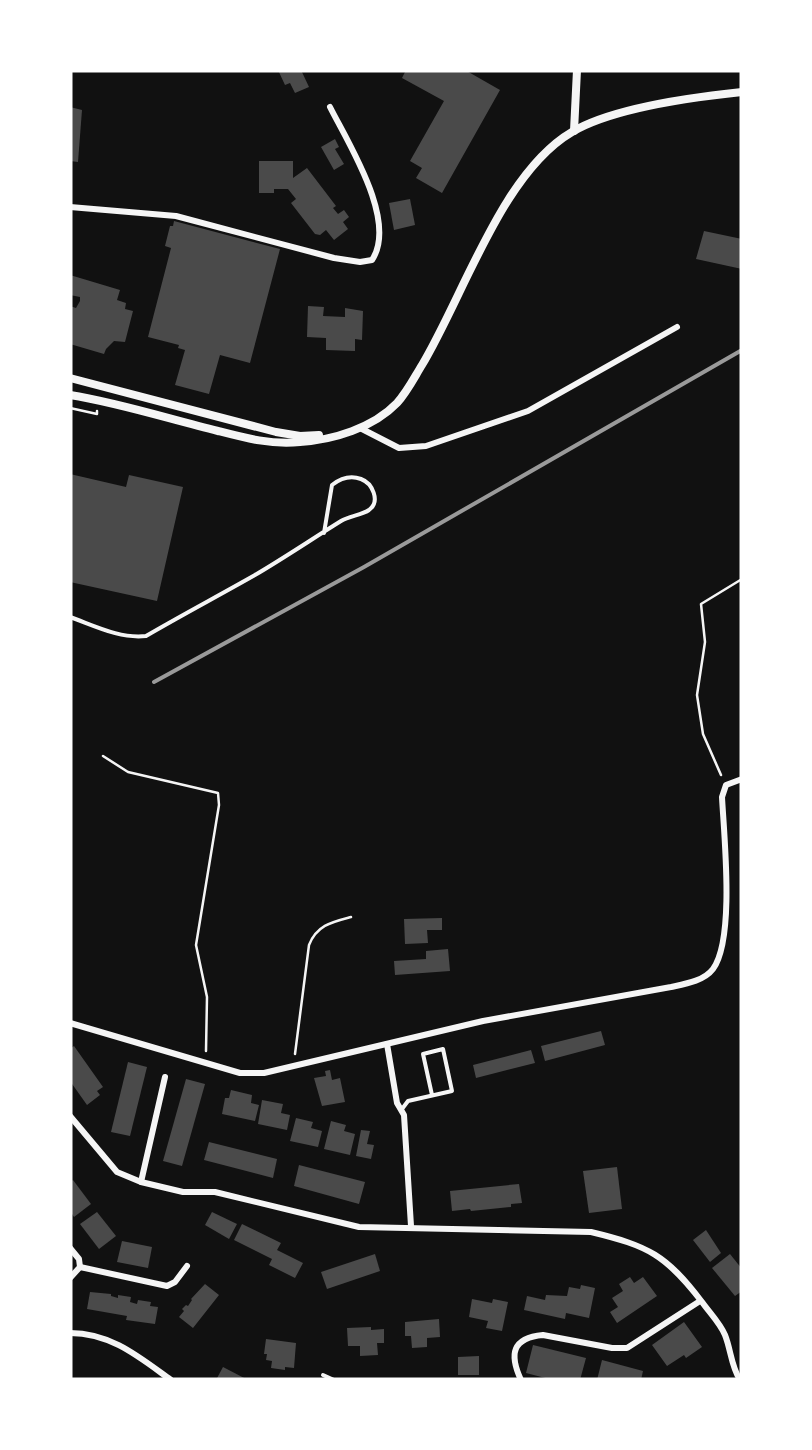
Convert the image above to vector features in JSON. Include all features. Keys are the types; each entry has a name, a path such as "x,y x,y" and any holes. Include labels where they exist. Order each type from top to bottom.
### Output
{"street":[{"path":"574,130 578,70"},
{"path":"70,395 261,442 305,442 360,428 396,404 410,386 522,176 537,159 574,130 604,118 742,92"},
{"path":"70,208 176,216 334,258 372,260 378,252 378,214 330,107"},
{"path":"360,428 399,448 426,446 528,411 677,328"},
{"path":"70,378 276,432 300,436 339,434"},
{"path":"70,1023 240,1073 264,1073 483,1020 699,979 710,972 722,946 722,798 726,785 742,779"},
{"path":"388,1044 397,1102 402,1108 411,1226"},
{"path":"141,1182 165,1077"},
{"path":"70,1116 112,1168 126,1178 183,1192 215,1192 360,1226 591,1232 624,1240 658,1255 676,1269 724,1334 740,1380"},
{"path":"70,1248 80,1267 70,1278"},
{"path":"80,1267 167,1286 187,1266"},
{"path":"521,1380 514,1351 533,1336 626,1348 700,1300"},
{"path":"70,1333 103,1337 122,1345 171,1380"}],"lane":[{"path":"70,617 117,634 146,636 324,534 340,522 369,510 374,504 374,489 363,479 344,478 332,485 324,534"},
{"path":"402,1108 408,1101 452,1091 442,1049 423,1054 432,1095"},
{"path":"323,1375 334,1380"}],"path":[{"path":"726,785 703,734 697,695 705,642 701,604 742,579"},
{"path":"103,756 128,772 218,794 196,945 207,997 205,1063"},
{"path":"294,1066 310,944 327,924 351,917"}],"building":[{"path":"278,70 301,70 309,87 295,93 290,83 285,85"},
{"path":"406,70 465,70 500,90 442,193 416,178 422,168 410,161 444,101 402,78"},
{"path":"70,107 82,110 78,162 70,161"},
{"path":"335,139 339,147 335,149 344,164 334,170 321,147"},
{"path":"259,161 293,161 293,178 307,168 338,214 344,210 349,217 343,222 348,229 334,240 326,230 315,234 291,203 296,199 288,189 259,193"},
{"path":"410,199 415,225 394,230 389,203"},
{"path":"174,221 280,249 250,363 220,355 209,394 175,385 185,350 148,337 171,248 165,246"},
{"path":"704,231 742,239 742,269 696,259"},
{"path":"70,275 120,290 117,300 133,311 125,342 114,341 104,354 70,344 70,306 76,308 80,297 70,295"},
{"path":"308,306 324,307 323,316 345,317 345,308 363,311 362,340 355,339 355,351 326,350 326,338 307,337"},
{"path":"70,474 126,487 129,475 183,487 157,601 70,582"},
{"path":"442,918 442,930 427,930 428,943 405,944 404,919"},
{"path":"448,949 450,971 395,975 394,961 426,959 426,951"},
{"path":"601,1031 605,1045 545,1061 541,1046"},
{"path":"74,1046 103,1087 97,1091 100,1095 87,1105 70,1081 70,1049"},
{"path":"531,1050 535,1063 476,1078 473,1065"},
{"path":"128,1062 147,1067 130,1136 111,1132"},
{"path":"330,1070 332,1080 340,1078 345,1102 322,1106 314,1078 326,1076 325,1071"},
{"path":"186,1079 205,1084 182,1166 163,1161"},
{"path":"231,1090 252,1095 251,1103 259,1105 255,1121 222,1114"},
{"path":"262,1100 283,1104 281,1113 290,1115 287,1130 258,1124"},
{"path":"296,1118 313,1122 311,1128 322,1131 318,1147 290,1141"},
{"path":"331,1121 346,1125 344,1131 355,1134 350,1155 324,1149"},
{"path":"361,1130 370,1131 367,1144 374,1145 371,1159 356,1156"},
{"path":"209,1142 277,1159 273,1178 204,1160"},
{"path":"299,1165 365,1182 359,1204 294,1186"},
{"path":"617,1167 622,1209 589,1213 583,1171"},
{"path":"73,1180 91,1204 74,1217 70,1211"},
{"path":"519,1184 522,1203 452,1211 450,1191"},
{"path":"97,1212 116,1236 99,1249 80,1224"},
{"path":"212,1212 237,1224 229,1239 205,1225"},
{"path":"242,1224 281,1243 277,1250 303,1263 295,1278 269,1265 272,1259 234,1240"},
{"path":"706,1230 721,1253 710,1262 693,1240"},
{"path":"122,1241 152,1247 148,1268 117,1262"},
{"path":"375,1254 380,1271 327,1289 321,1272"},
{"path":"730,1254 742,1269 742,1291 735,1296 712,1268"},
{"path":"630,1277 634,1283 643,1277 657,1296 617,1323 610,1312 618,1307 612,1298 623,1291 619,1284"},
{"path":"205,1284 219,1295 193,1328 179,1317"},
{"path":"581,1285 595,1288 589,1318 566,1313 565,1319 524,1310 527,1296 545,1300 546,1295 567,1296 569,1287 580,1289"},
{"path":"90,1292 131,1297 130,1302 137,1304 138,1300 151,1302 150,1306 158,1307 155,1324 87,1309"},
{"path":"472,1299 508,1302 502,1331 486,1328 488,1321 469,1317"},
{"path":"439,1319 440,1337 427,1338 427,1347 412,1348 411,1336 405,1336 405,1322"},
{"path":"684,1322 702,1347 667,1366 652,1345"},
{"path":"347,1328 384,1329 384,1343 377,1343 378,1355 360,1356 360,1346 348,1346"},
{"path":"266,1339 296,1343 294,1368 271,1368 272,1361 266,1360 264,1354"},
{"path":"533,1345 586,1358 580,1380 553,1380 526,1373"},
{"path":"479,1356 479,1375 458,1375 458,1357"},
{"path":"602,1360 643,1371 641,1380 597,1380"},
{"path":"223,1367 248,1380 216,1380"}],"railway":[{"path":"154,682 364,567 742,350"}]}
